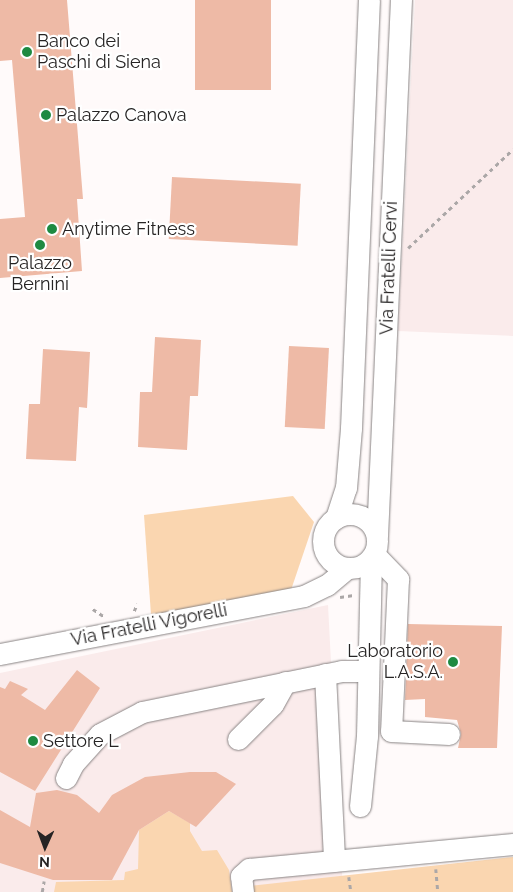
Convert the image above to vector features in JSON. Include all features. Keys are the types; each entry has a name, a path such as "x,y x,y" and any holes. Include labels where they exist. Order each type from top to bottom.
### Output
{"street":[{"name":"Via Fratelli Cervi","path":"336,518 345,494 351,428 369,0"},
{"name":"Via Fratelli Cervi","path":"364,557 401,0"},
{"path":"298,597 319,571 326,528 336,518 350,514 364,518 366,588 370,607 360,806"},
{"path":"324,549 332,562 364,557 398,579 391,731 449,734"},
{"name":"Via Fratelli Vigorelli","path":"0,654 298,597 320,589 364,557"},
{"path":"66,778 85,748 120,720 142,712 325,674 368,670"},
{"path":"325,674 342,867"},
{"path":"238,739 273,704 285,682"},
{"path":"243,892 241,876 245,870 342,867 513,844"}],"path":[{"path":"405,245 410,249 513,149"},
{"path":"342,867 351,892"},
{"path":"42,892 44,881"}],"shaded area":[{"path":"415,0 513,0 513,336 398,331"},
{"path":"293,496 314,522 291,590 151,615 144,515"},
{"path":"328,605 343,892 0,892 0,673"},
{"path":"169,811 190,823 190,831 202,851 217,850 229,870 232,892 54,892 56,882 124,880 125,872 138,869 139,830"},
{"path":"513,857 513,892 251,892 250,886"}],"building":[{"name":"Palazzo Canova","path":"0,0 67,0 83,199 77,199 82,271 0,278 0,219 25,217 12,60 0,61"},
{"path":"195,0 271,0 271,90 195,90"},
{"path":"172,177 301,184 298,246 169,239"},
{"path":"155,337 201,340 198,396 190,396 187,450 138,447 140,392 152,392"},
{"path":"289,346 329,348 325,429 285,427"},
{"path":"43,349 90,352 87,408 79,407 76,461 26,459 29,404 40,404"},
{"name":"Laboratorio L.A.S.A.","path":"408,624 502,626 497,748 458,748 461,734 457,720 425,717 425,699 405,700"},
{"name":"Settore L","path":"77,670 100,688 35,791 0,772 0,687 5,689 10,681 28,689 21,695 45,710"},
{"path":"190,772 216,772 236,784 196,827 169,811 139,830 112,880 53,880 0,863 0,810 30,827 36,793 57,790 77,795 99,813 112,795 145,777"}],"place":[{"name":"Banco dei Paschi di Siena","path":"27,52"},
{"name":"Palazzo Canova","path":"46,115"},
{"name":"Anytime Fitness","path":"52,229"},
{"name":"Palazzo Bernini","path":"40,245"},
{"name":"Laboratorio L.A.S.A.","path":"453,662"},
{"name":"Settore L","path":"33,741"}]}
